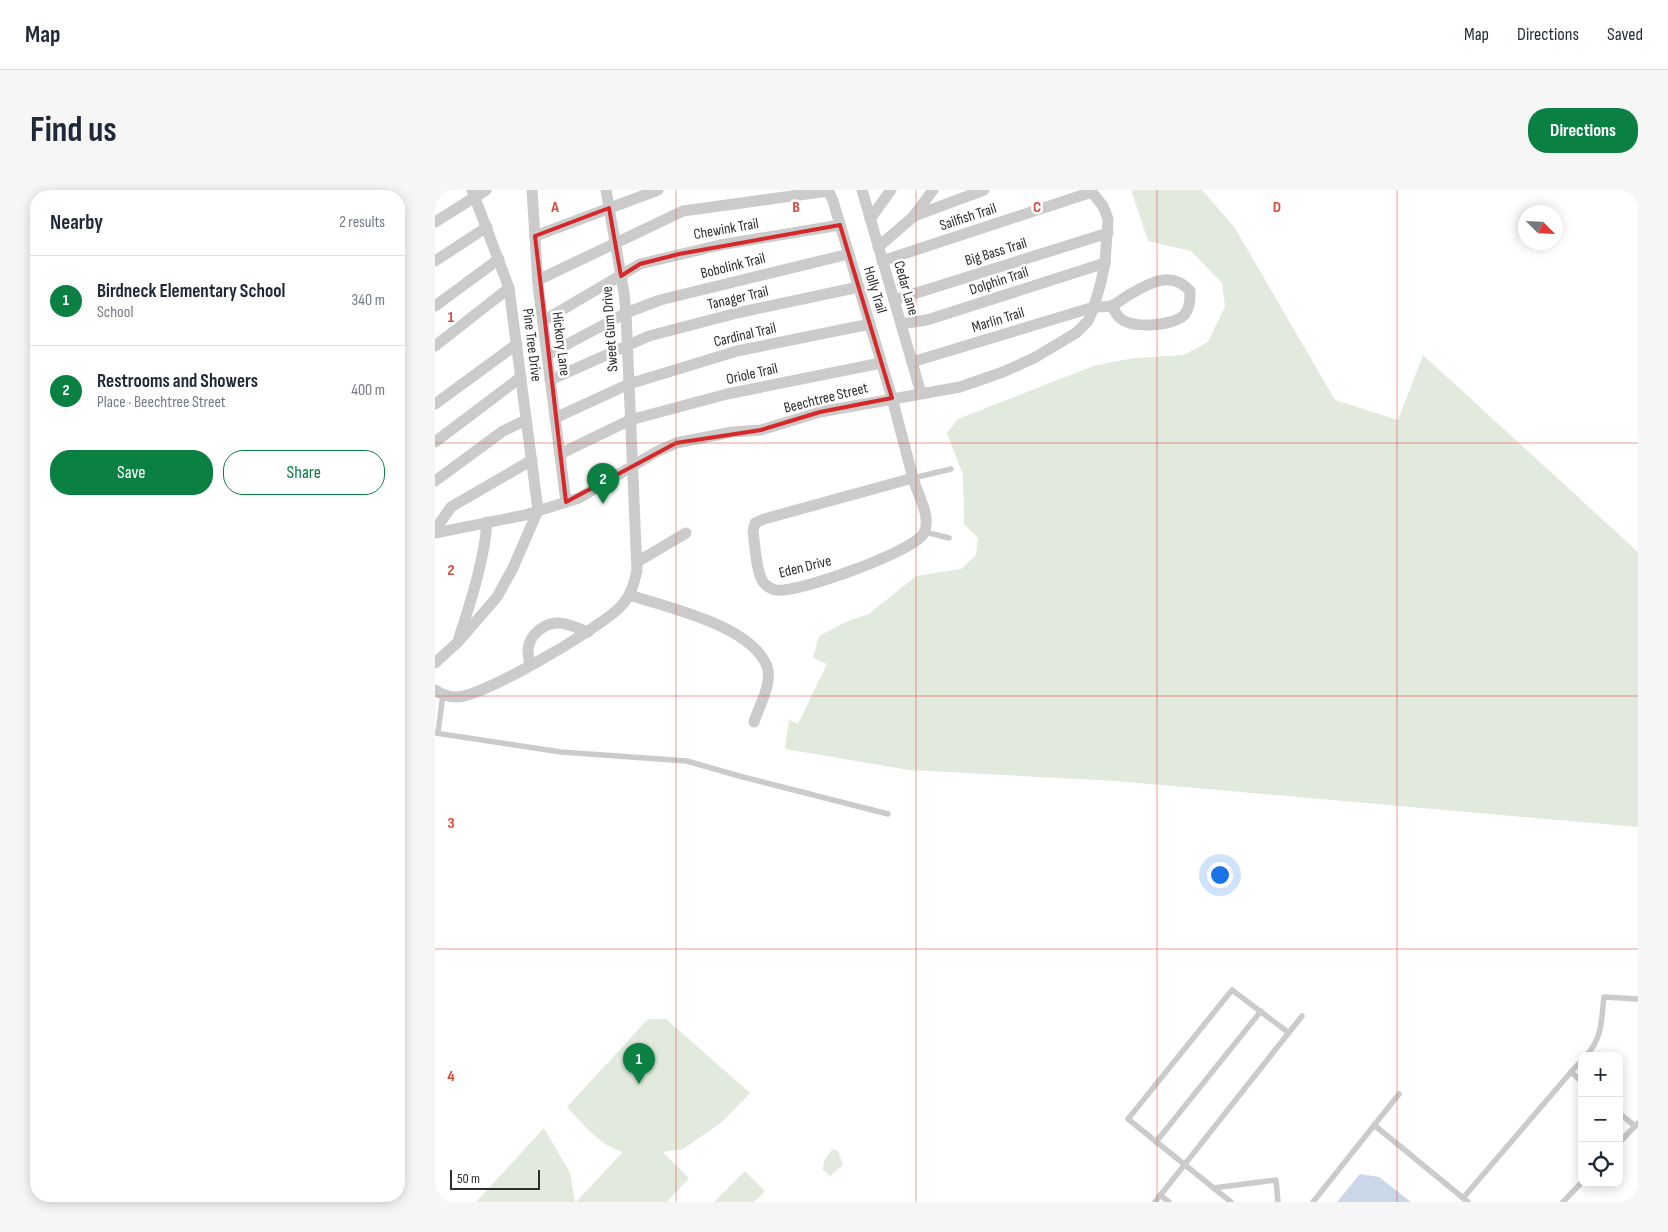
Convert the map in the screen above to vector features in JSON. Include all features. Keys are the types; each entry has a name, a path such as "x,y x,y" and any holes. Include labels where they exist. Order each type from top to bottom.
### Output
{"street":[{"path":"435,222 474,194 486,190"},
{"name":"Sweet Gum Drive","path":"606,190 621,276 627,346 637,562 637,571 630,595"},
{"path":"535,236 658,190"},
{"name":"Cedar Lane","path":"862,190 921,394"},
{"path":"870,219 891,190"},
{"path":"878,247 913,217 933,190"},
{"path":"913,217 984,190"},
{"name":"Hickory Lane","path":"535,191 535,236 538,280 566,502"},
{"path":"538,280 683,211 828,191"},
{"name":"Holly Trail","path":"828,191 833,201 892,398"},
{"name":"Beechtree Street","path":"435,531 487,522 579,498 676,443 732,432 761,430 820,412 960,387 1003,372 1034,358 1076,333 1088,321 1094,307 1105,263 1108,219 1103,206 1091,191"},
{"name":"Sailfish Trail","path":"882,261 1091,191"},
{"name":"Pine Tree Drive","path":"474,194 509,288 538,510"},
{"name":"Chewink Trail","path":"543,321 640,264 720,245 840,225"},
{"path":"435,261 487,227"},
{"name":"Big Bass Trail","path":"894,300 1108,233"},
{"name":"Bobolink Trail","path":"547,355 625,313 660,300 849,254"},
{"path":"435,306 499,259"},
{"name":"Dolphin Trail","path":"901,324 927,320 1105,263"},
{"path":"1173,279 1190,291 1190,303 1186,313 1179,319 1168,323 1135,325 1121,320 1112,306 1158,280 1173,279"},
{"name":"Tanager Trail","path":"550,380 649,336 737,313 859,287"},
{"path":"435,346 509,288"},
{"name":"Marlin Trail","path":"911,362 1094,307 1112,306"},
{"name":"Cardinal Trail","path":"555,418 629,384 737,351 870,324"},
{"path":"435,404 517,344"},
{"name":"Oriole Trail","path":"560,454 630,420 736,392 881,363"},
{"path":"435,442 521,378"},
{"path":"892,398 926,520 925,532"},
{"path":"435,481 503,431 526,420"},
{"path":"435,531 451,507 531,460"},
{"name":"Eden Drive","path":"913,478 755,523 753,531 761,579 766,586 777,590 788,590 870,564 908,547 919,540 925,532"},
{"path":"435,664 497,597 513,568 538,510"},
{"path":"457,642 475,586 486,540 487,522"},
{"path":"637,562 686,533"},
{"path":"439,692 457,697 486,688 588,632 622,606 630,595 706,620 740,636 757,652 767,667 768,682 754,722"},
{"path":"530,665 528,649 532,638 546,625 559,623 588,632"}],"lane":[{"path":"913,478 951,469"},
{"path":"925,532 949,538"},
{"path":"439,692 436,733 561,752 687,761 888,814"},
{"path":"1231,1202 1129,1120 1232,990 1289,1032"},
{"path":"1590,1052 1599,1038 1604,997 1638,999"},
{"path":"1156,1142 1261,1012"},
{"path":"1155,1202 1303,1016"},
{"path":"1374,1125 1465,1200 1578,1064"},
{"path":"1571,1072 1578,1078"},
{"path":"1313,1202 1399,1094"},
{"path":"1620,1142 1637,1125 1623,1116"},
{"path":"1213,1188 1275,1180 1277,1202"},
{"path":"1563,1202 1578,1186"},
{"path":"1160,1195 1169,1202"}],"highlighted area":[{"path":"609,208 621,276 640,264 679,254 840,225 892,398 820,412 761,430 676,443 566,502 535,236"}],"shaded area":[{"path":"1131,190 1202,190 1235,228 1335,400 1398,420 1423,355 1638,552 1638,827 1116,781 909,770 785,749 789,720 798,724 827,664 813,658 819,636 848,621 869,614 916,576 961,569 976,555 978,538 964,524 963,475 947,433 958,419 1096,365 1135,358 1184,355 1208,342 1225,306 1222,283 1191,251 1148,241"},
{"path":"648,1019 666,1019 750,1093 722,1122 683,1149 663,1152 689,1178 667,1202 576,1202 623,1152 614,1149 599,1139 567,1107"},
{"path":"544,1128 570,1173 575,1202 476,1202"},
{"path":"833,1149 838,1151 843,1165 830,1176 823,1170 823,1167 826,1158"},
{"path":"745,1171 765,1191 754,1202 714,1202"}],"water":[{"path":"1360,1174 1379,1177 1411,1202 1337,1202"}],"place":[{"name":"Restrooms and Showers","path":"603,504"},
{"name":"Birdneck Elementary School","path":"639,1084"}]}
